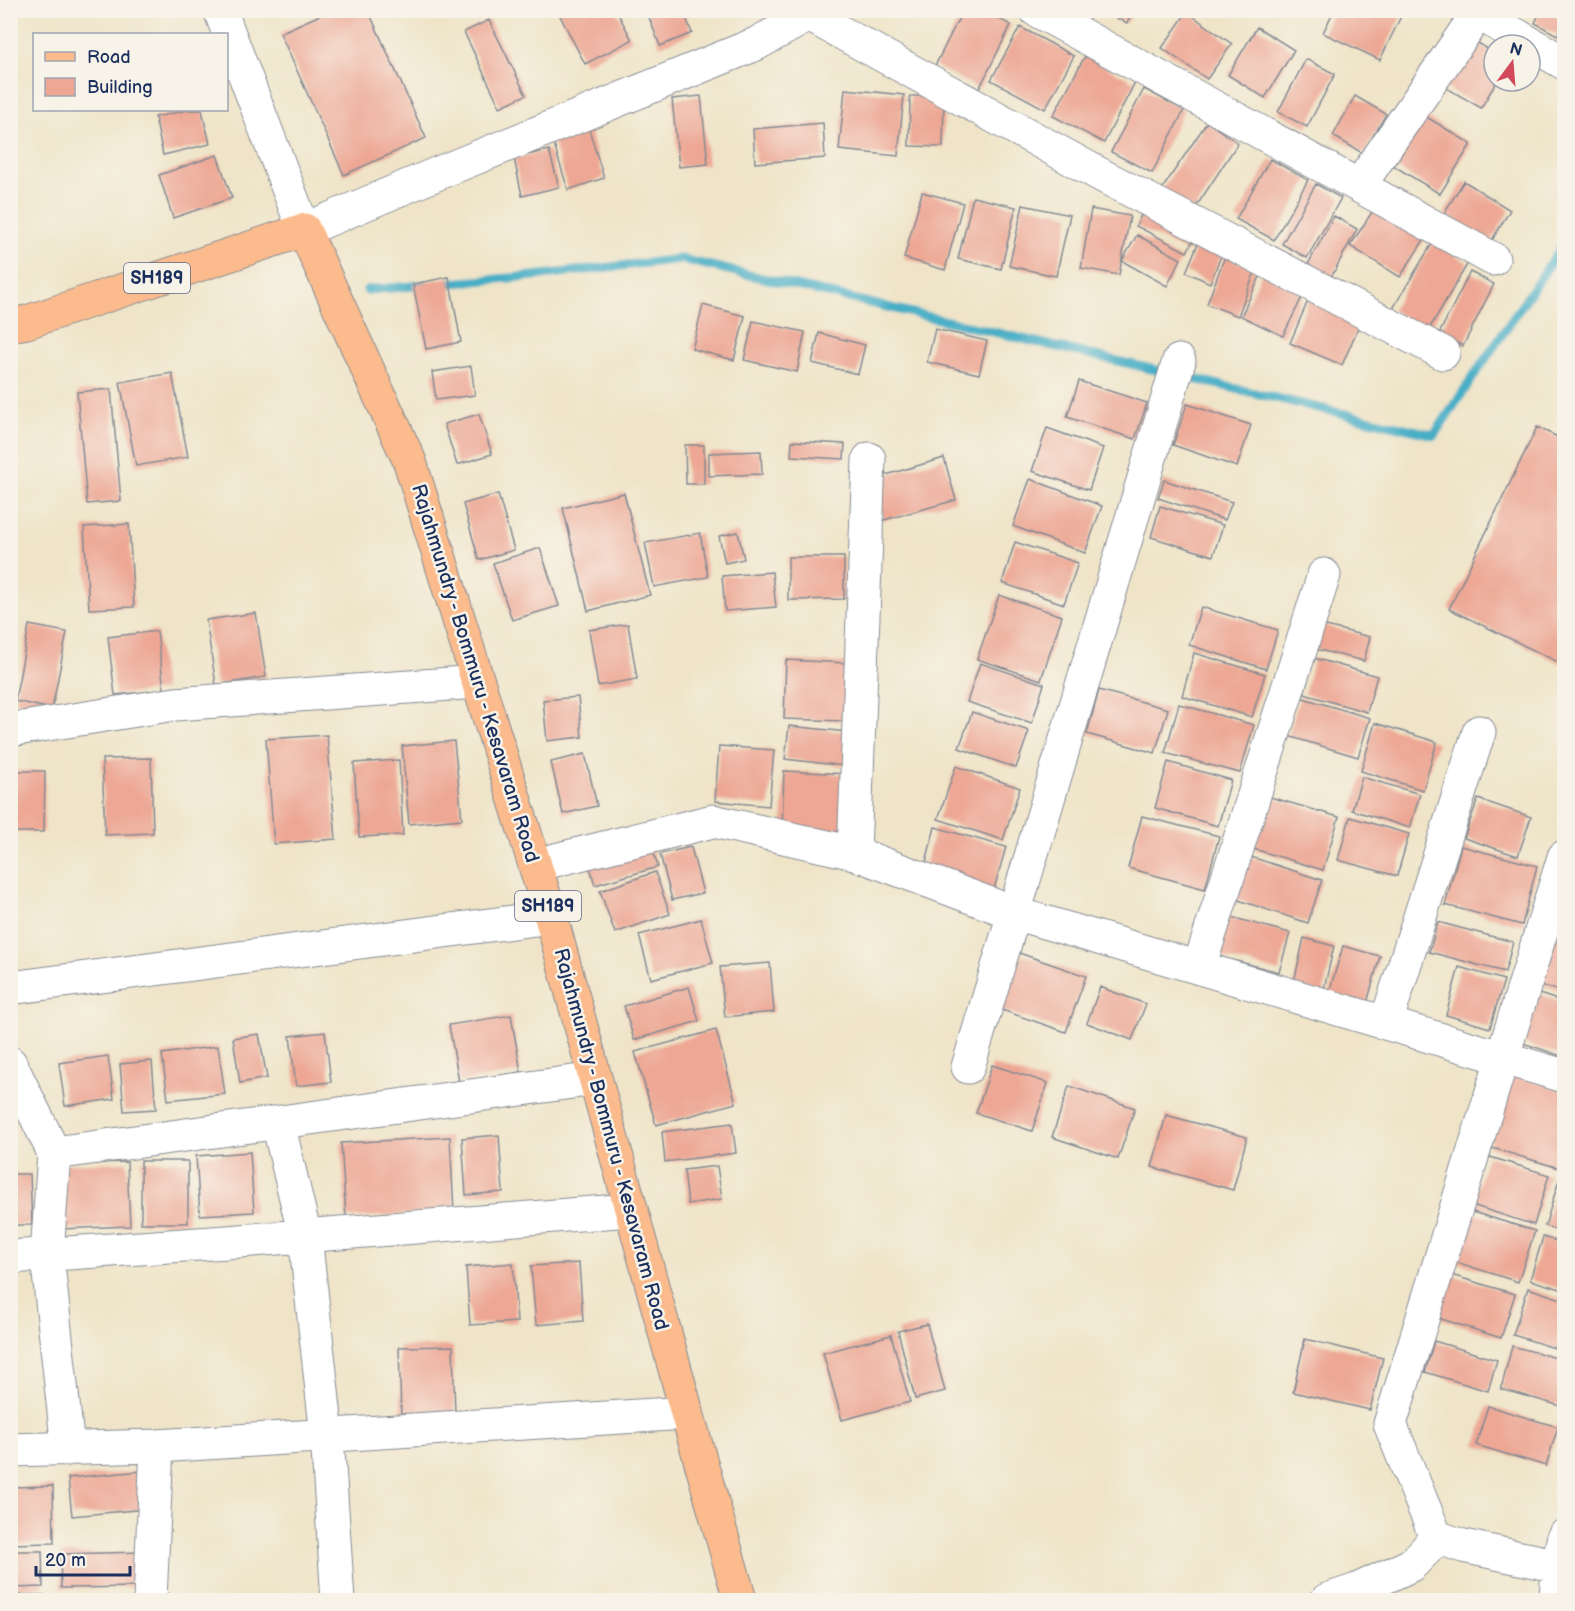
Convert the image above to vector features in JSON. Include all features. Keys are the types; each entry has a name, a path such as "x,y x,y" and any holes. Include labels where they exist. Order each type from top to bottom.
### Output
{"main road":[{"name":"SH189","path":"10,325 27,322 304,230"},
{"name":"Rajahmundry - Bommuru - Kesavaram Road","path":"304,230 410,462 551,917 740,1600"}],"street":[{"path":"1036,10 1493,259"},
{"path":"1359,186 1475,12 1564,63"},
{"path":"227,13 304,230 436,174 756,45 813,13 1101,175 1443,353"},
{"path":"968,1067 1179,360"},
{"path":"854,853 869,459"},
{"path":"1199,968 1324,575"},
{"path":"10,730 175,704 478,682"},
{"path":"1386,1023 1479,732"},
{"path":"535,865 713,820 854,853 1014,914 1564,1076"},
{"path":"1436,1538 1390,1424 1564,856"},
{"path":"10,988 551,917"},
{"path":"10,1063 54,1153 47,1255 68,1449"},
{"path":"54,1153 595,1079"},
{"path":"278,1123 305,1236 327,1436 338,1600"},
{"path":"10,1257 631,1210"},
{"path":"10,1450 158,1446 687,1413"},
{"path":"150,1600 158,1446"},
{"path":"1436,1538 1463,1546 1562,1556 1556,1600"},
{"path":"1327,1600 1357,1590 1411,1565 1436,1538"}],"building":[{"path":"331,10 368,10 426,138 344,175 280,33"},
{"path":"557,10 616,10 632,40 585,64"},
{"path":"683,10 692,33 660,46 647,12"},
{"path":"963,10 982,10 1011,25 979,89 935,66"},
{"path":"1099,10 1134,10 1127,23"},
{"path":"1334,10 1404,10 1380,60 1323,33"},
{"path":"1541,10 1564,10 1564,22 1557,35 1535,23"},
{"path":"1187,12 1232,44 1207,79 1162,48"},
{"path":"489,20 526,95 500,107 464,32"},
{"path":"1020,27 1074,56 1045,109 991,80"},
{"path":"1257,27 1294,50 1265,98 1228,75"},
{"path":"1467,36 1482,45 1482,93 1490,93 1481,108 1438,83"},
{"path":"1085,56 1135,82 1104,143 1053,116"},
{"path":"1306,59 1335,74 1307,127 1278,112"},
{"path":"845,89 904,95 898,156 839,150"},
{"path":"1144,89 1184,110 1152,173 1111,152"},
{"path":"701,96 708,164 679,167 672,99"},
{"path":"910,96 944,96 943,147 909,146"},
{"path":"1355,96 1386,114 1364,154 1333,136"},
{"path":"183,111 202,111 210,144 163,155 155,117"},
{"path":"1425,116 1471,144 1440,194 1394,166"},
{"path":"1207,122 1238,143 1194,210 1162,189"},
{"path":"823,123 825,158 755,163 753,129"},
{"path":"588,126 604,178 568,190 552,138"},
{"path":"549,150 559,187 522,196 514,158"},
{"path":"217,155 232,198 173,218 159,175"},
{"path":"1270,159 1308,180 1274,240 1236,219"},
{"path":"1464,181 1510,210 1491,242 1444,213"},
{"path":"1316,184 1341,198 1307,258 1282,244"},
{"path":"922,192 963,203 945,270 904,258"},
{"path":"973,197 1016,207 1001,269 958,259"},
{"path":"1023,205 1070,215 1056,276 1009,266"},
{"path":"1091,209 1130,216 1119,275 1081,268"},
{"path":"1144,209 1196,234 1187,252 1136,226"},
{"path":"1374,209 1424,240 1400,277 1350,246"},
{"path":"1334,216 1357,229 1329,281 1306,268"},
{"path":"1137,235 1181,259 1167,286 1122,261"},
{"path":"1199,241 1223,251 1210,283 1186,272"},
{"path":"1433,242 1468,263 1428,331 1392,310"},
{"path":"1225,256 1256,269 1238,316 1207,304"},
{"path":"1470,272 1494,284 1463,346 1439,334"},
{"path":"1262,273 1304,293 1283,336 1241,316"},
{"path":"449,277 461,342 426,349 413,284"},
{"path":"1310,296 1362,319 1342,365 1290,343"},
{"path":"703,305 745,316 734,360 692,349"},
{"path":"753,321 805,332 797,372 744,360"},
{"path":"935,329 987,341 979,374 927,362"},
{"path":"819,333 865,345 858,374 812,363"},
{"path":"471,366 475,395 436,400 432,372"},
{"path":"172,373 188,457 136,466 120,382"},
{"path":"1079,381 1147,403 1135,439 1067,417"},
{"path":"111,389 121,501 87,504 77,392"},
{"path":"1187,404 1251,425 1237,467 1173,445"},
{"path":"479,414 492,454 457,465 444,424"},
{"path":"1537,427 1564,440 1564,665 1449,609"},
{"path":"1047,428 1103,448 1089,490 1032,471"},
{"path":"792,441 845,444 844,459 791,456"},
{"path":"685,445 704,445 704,484 686,484"},
{"path":"761,451 762,474 709,476 709,453"},
{"path":"944,458 956,500 884,520 872,479"},
{"path":"1030,479 1102,506 1085,553 1013,526"},
{"path":"1164,480 1232,502 1225,520 1158,498"},
{"path":"624,493 650,595 588,611 563,508"},
{"path":"498,494 514,550 479,560 463,504"},
{"path":"1160,506 1223,525 1213,556 1151,537"},
{"path":"129,524 134,607 89,609 84,527"},
{"path":"738,532 744,559 725,563 719,536"},
{"path":"700,533 708,577 654,587 645,543"},
{"path":"1015,542 1078,563 1064,604 1002,583"},
{"path":"540,548 559,606 512,620 493,563"},
{"path":"788,557 844,557 844,599 788,600"},
{"path":"772,572 776,607 725,611 722,576"},
{"path":"999,595 1062,616 1041,680 977,659"},
{"path":"1201,607 1278,630 1266,669 1189,645"},
{"path":"256,613 266,677 216,685 206,620"},
{"path":"628,624 637,679 598,686 589,630"},
{"path":"29,625 67,632 52,709 15,701"},
{"path":"1322,625 1370,637 1364,661 1315,649"},
{"path":"157,631 164,690 115,695 108,637"},
{"path":"1194,653 1265,674 1252,717 1182,696"},
{"path":"1314,658 1377,676 1367,712 1304,694"},
{"path":"786,660 847,663 844,721 784,719"},
{"path":"980,663 1044,684 1032,723 967,702"},
{"path":"1099,690 1168,709 1155,753 1087,734"},
{"path":"578,697 582,737 547,741 543,700"},
{"path":"1300,697 1370,718 1358,757 1288,736"},
{"path":"1179,704 1254,725 1240,773 1165,753"},
{"path":"972,712 1029,731 1016,768 959,748"},
{"path":"1375,723 1437,742 1423,790 1361,771"},
{"path":"789,726 848,732 845,766 785,759"},
{"path":"327,735 336,839 274,844 266,739"},
{"path":"454,741 462,819 409,824 402,746"},
{"path":"719,746 774,750 769,806 715,801"},
{"path":"585,754 597,806 563,814 551,762"},
{"path":"151,758 153,833 105,835 102,759"},
{"path":"399,760 403,835 359,837 354,763"},
{"path":"1168,762 1231,780 1218,826 1155,808"},
{"path":"956,766 1020,788 1003,840 938,819"},
{"path":"10,771 45,771 44,832 10,832"},
{"path":"784,771 849,774 847,832 782,830"},
{"path":"1362,777 1420,794 1410,828 1352,810"},
{"path":"1270,797 1339,817 1323,870 1254,849"},
{"path":"1478,799 1531,817 1518,856 1464,838"},
{"path":"1142,816 1219,836 1205,889 1128,868"},
{"path":"1350,817 1409,834 1397,876 1338,860"},
{"path":"935,827 1006,847 994,889 924,870"},
{"path":"651,845 658,867 595,885 589,864"},
{"path":"1461,846 1537,866 1522,925 1445,905"},
{"path":"691,847 703,893 672,900 660,854"},
{"path":"1248,856 1322,880 1308,923 1235,899"},
{"path":"655,872 670,914 615,933 600,891"},
{"path":"1223,915 1290,933 1279,972 1213,955"},
{"path":"701,919 713,963 651,979 639,935"},
{"path":"1438,922 1513,942 1505,972 1429,952"},
{"path":"1559,925 1564,927 1564,992 1540,985"},
{"path":"1304,938 1334,946 1323,993 1293,986"},
{"path":"1343,946 1380,956 1367,1003 1329,993"},
{"path":"1019,953 1086,976 1066,1032 999,1009"},
{"path":"770,963 774,1012 725,1017 720,967"},
{"path":"1459,967 1504,980 1490,1028 1446,1015"},
{"path":"689,987 699,1021 634,1040 624,1006"},
{"path":"1100,987 1146,1004 1132,1040 1087,1023"},
{"path":"1533,992 1564,1002 1564,1057 1517,1041"},
{"path":"511,1015 521,1072 459,1082 449,1025"},
{"path":"716,1030 736,1103 656,1125 635,1052"},
{"path":"325,1032 331,1082 296,1086 290,1036"},
{"path":"259,1034 267,1078 240,1083 233,1038"},
{"path":"218,1046 225,1094 168,1100 162,1054"},
{"path":"108,1056 114,1099 65,1106 59,1063"},
{"path":"152,1061 156,1109 124,1111 120,1064"},
{"path":"992,1065 1048,1083 1032,1131 976,1113"},
{"path":"1510,1075 1564,1091 1564,1150 1559,1168 1489,1147"},
{"path":"1069,1086 1135,1108 1118,1159 1052,1137"},
{"path":"1166,1115 1247,1137 1233,1190 1152,1167"},
{"path":"732,1123 736,1153 665,1162 662,1132"},
{"path":"499,1135 503,1192 466,1195 462,1138"},
{"path":"450,1137 454,1212 346,1218 341,1143"},
{"path":"250,1152 254,1212 200,1215 196,1156"},
{"path":"1487,1156 1549,1175 1534,1225 1472,1205"},
{"path":"141,1161 188,1161 188,1223 141,1223"},
{"path":"127,1162 130,1226 60,1229 57,1164"},
{"path":"717,1166 722,1199 688,1204 684,1170"},
{"path":"10,1174 30,1174 32,1225 10,1225"},
{"path":"1559,1180 1564,1182 1564,1232 1545,1226"},
{"path":"1466,1210 1535,1231 1518,1282 1450,1260"},
{"path":"1543,1237 1564,1243 1564,1290 1530,1280"},
{"path":"513,1263 517,1322 470,1325 466,1267"},
{"path":"579,1263 583,1321 536,1325 531,1266"},
{"path":"1448,1274 1515,1294 1501,1338 1435,1317"},
{"path":"1528,1288 1564,1300 1564,1351 1513,1335"},
{"path":"927,1324 945,1391 915,1399 898,1331"},
{"path":"891,1335 910,1402 842,1420 823,1353"},
{"path":"1305,1339 1383,1358 1370,1410 1293,1392"},
{"path":"1434,1341 1497,1360 1488,1391 1425,1372"},
{"path":"453,1346 455,1416 401,1417 399,1347"},
{"path":"1512,1346 1564,1360 1564,1407 1501,1389"},
{"path":"1488,1406 1558,1427 1546,1466 1476,1445"},
{"path":"142,1471 145,1509 72,1516 68,1478"},
{"path":"53,1486 54,1543 10,1544 10,1487"},
{"path":"10,1551 42,1551 43,1587 10,1588"},
{"path":"145,1552 145,1587 61,1588 60,1554"},
{"path":"10,1595 44,1595 44,1600 10,1600"}],"waterway":[{"path":"439,284 681,259 1434,435 1564,243"},
{"path":"367,290 425,285"}]}
